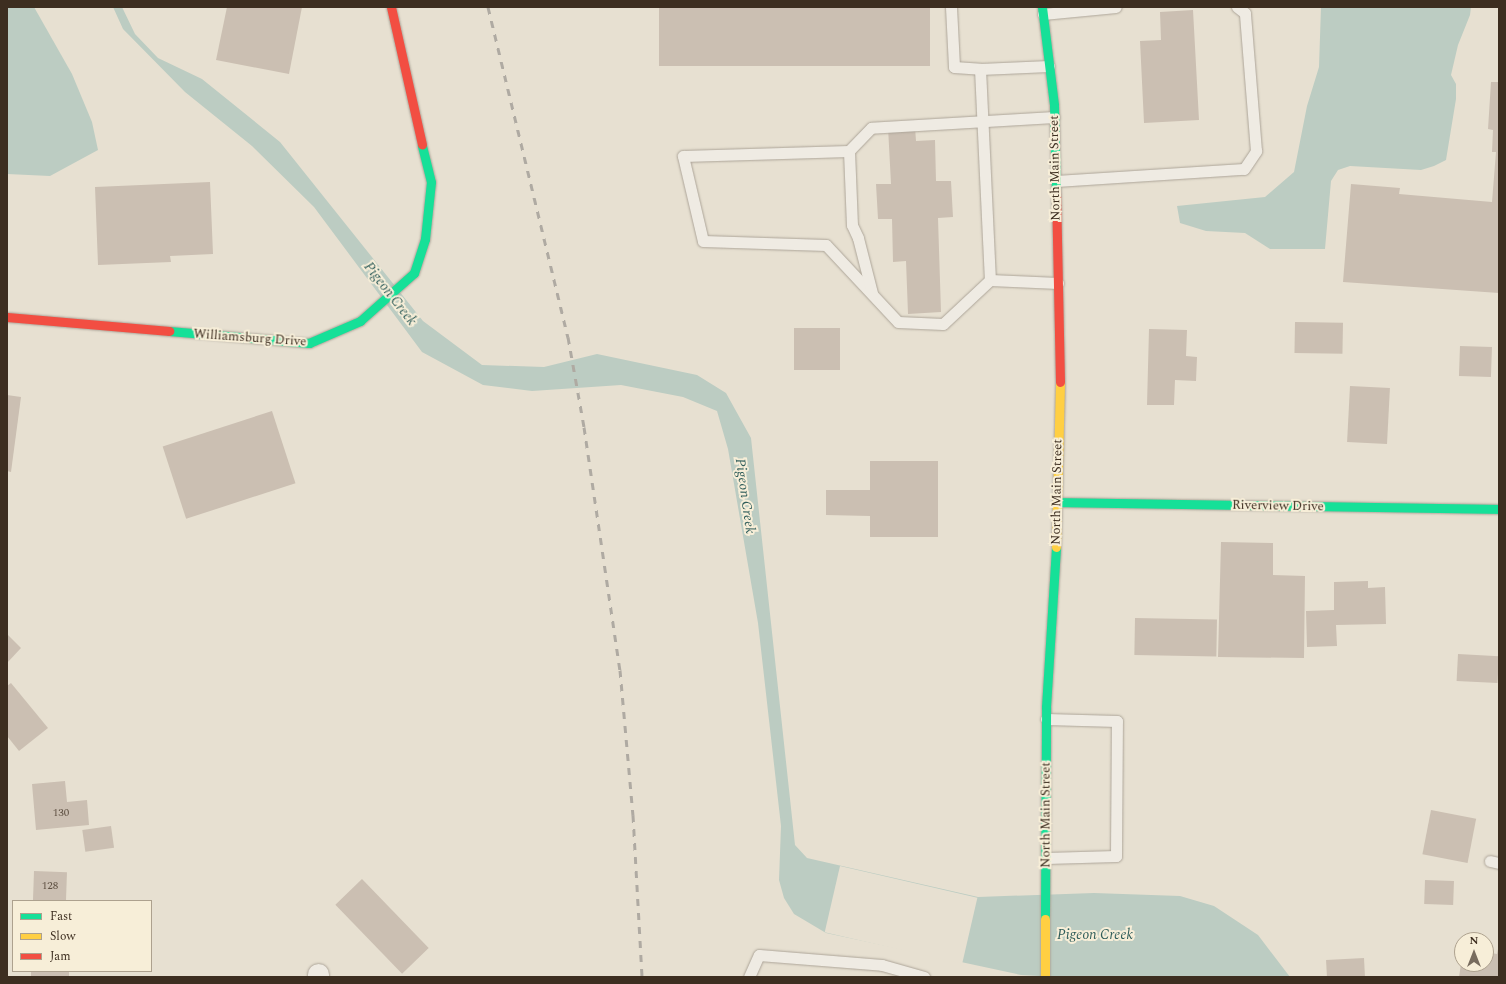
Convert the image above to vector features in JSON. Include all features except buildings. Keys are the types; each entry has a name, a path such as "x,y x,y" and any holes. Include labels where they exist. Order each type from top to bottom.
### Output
{"street":[{"name":"Williamsburg Drive","path":"7,317 309,343 360,321 414,272 425,239 431,182 391,7"},
{"name":"North Main Street","path":"1042,11 1054,117 1060,379 1057,502 1046,719 1045,977"},
{"name":"Riverview Drive","path":"1057,502 1499,509"}],"lane":[{"path":"951,7 954,67 980,69 1049,66"},
{"path":"1042,11 1116,7"},
{"path":"1056,181 1244,169 1256,150 1245,13 1238,7"},
{"path":"980,69 990,280"},
{"path":"1054,117 871,128 849,150 683,156 703,241 826,245 898,322 943,324 990,280 1058,283"},
{"path":"849,150 852,225 858,238 873,294"},
{"path":"1046,719 1118,721 1116,856 1046,858"},
{"path":"749,977 759,955 882,965 924,977"}],"water":[{"path":"7,7 34,7 72,74 92,122 98,150 50,176 7,174"},
{"name":"Pigeon Creek","path":"113,7 122,7 135,34 158,58 202,79 280,142 423,321 482,365 544,367 597,354 697,375 726,393 751,438 795,845 807,858 978,897 1094,893 1180,896 1214,906 1258,935 1290,977 1058,977 1021,975 826,933 794,914 784,898 779,880 781,826 758,623 728,449 717,411 683,397 621,385 532,391 483,385 422,352 314,207 252,146 185,92 123,29"},
{"path":"1321,7 1471,7 1470,15 1458,45 1451,75 1456,84 1456,99 1446,160 1421,170 1350,166 1338,170 1331,181 1325,249 1270,249 1245,233 1206,231 1180,223 1177,206 1265,197 1294,172 1307,106 1319,67"}],"pier":[{"path":"840,866 977,898 962,964 825,932"}],"railway":[{"path":"488,7 568,337 584,427 620,670 633,815 642,977"}],"traffic: fast":[{"path":"1042,7 1054,105 1056,191"},
{"path":"169,331 309,343 360,321 414,273 425,239 431,182 422,145"},
{"path":"1057,502 1499,509"},
{"path":"1045,919 1046,707 1056,547"}],"traffic: slow":[{"path":"1056,547 1060,382"},
{"path":"1045,919 1045,977"}],"traffic: jam":[{"path":"391,7 422,145"},
{"path":"1056,191 1060,382"},
{"path":"7,317 169,331"}]}
